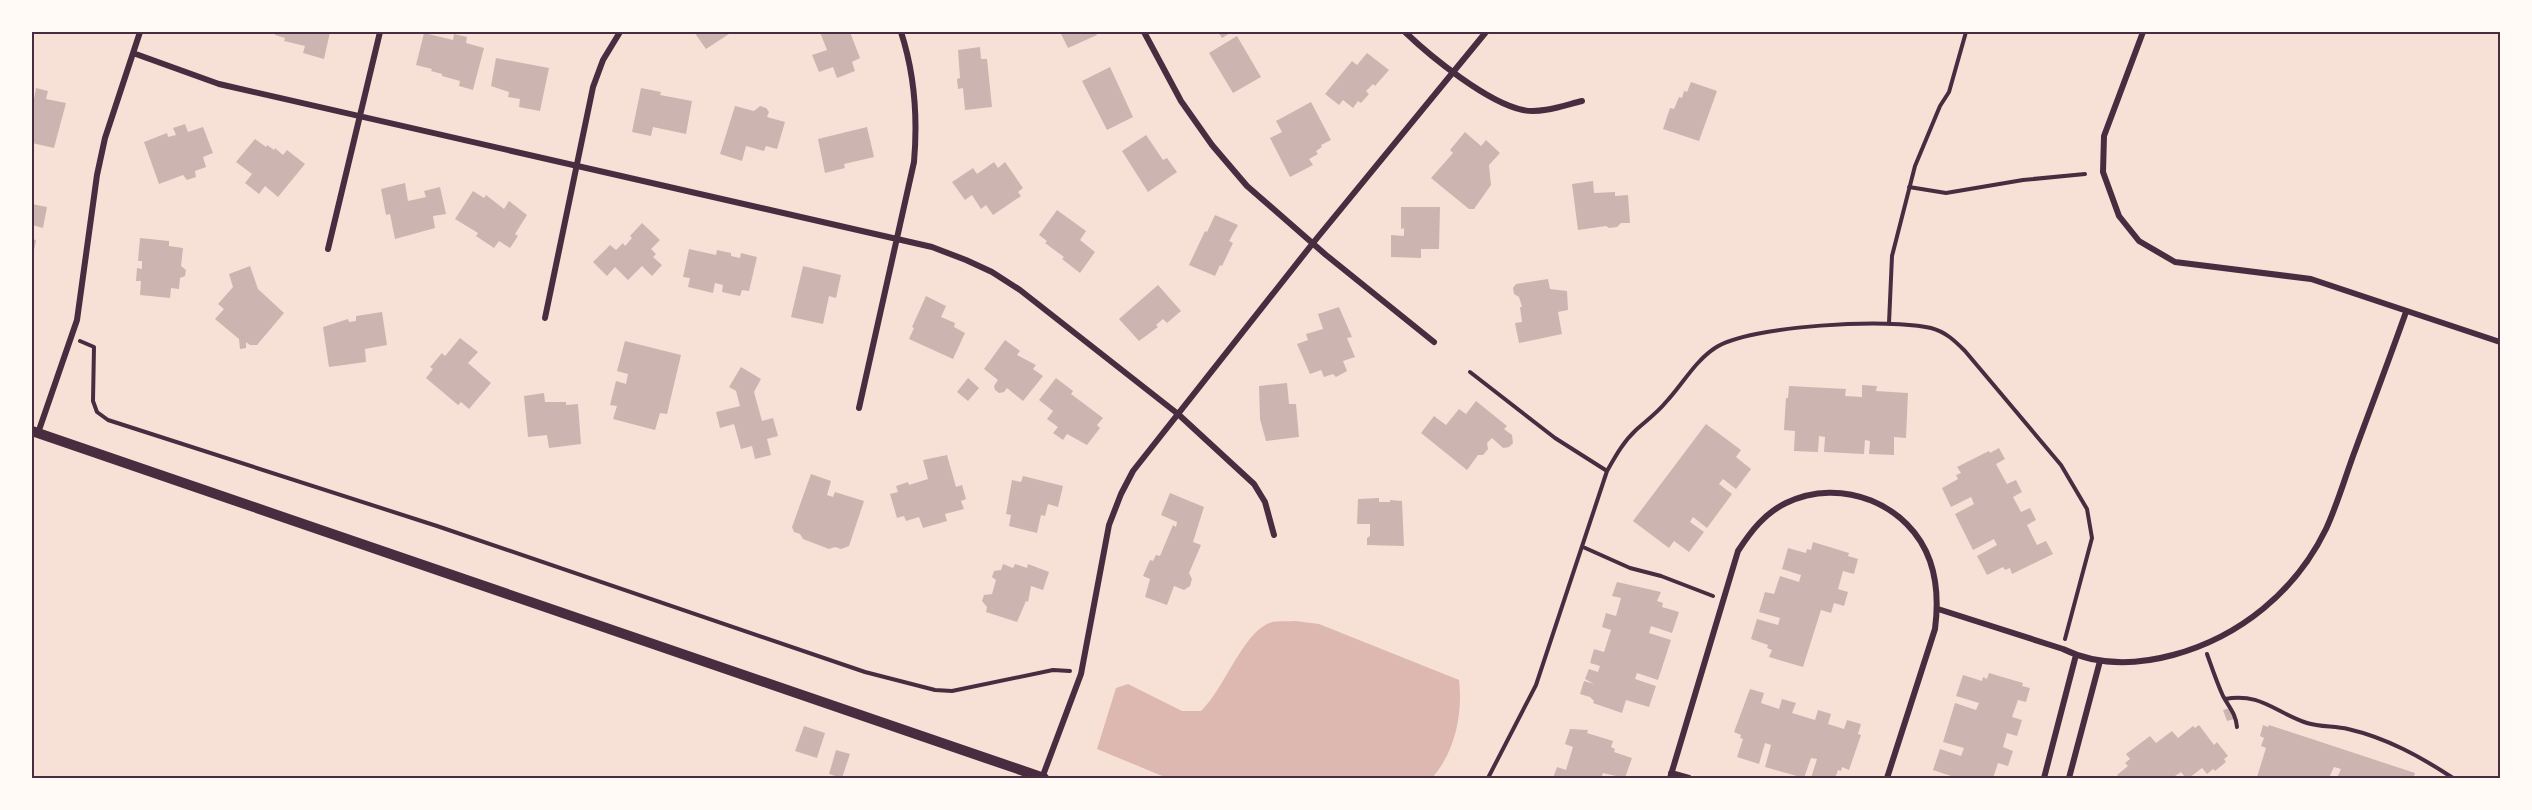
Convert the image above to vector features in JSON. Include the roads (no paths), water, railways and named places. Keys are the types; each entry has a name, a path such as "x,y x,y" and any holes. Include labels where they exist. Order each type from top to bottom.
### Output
{"street":[{"path":"140,32 105,138 97,175 81,301 71,338 35,432 1043,778 1081,674 1110,525 1133,471 1313,243 1486,32"},
{"path":"328,249 380,32"},
{"path":"545,318 592,87 603,60 620,32"},
{"path":"859,408 914,162 917,128 916,94 910,61 901,32"},
{"path":"1144,32 1181,101 1212,145 1247,186 1434,342"},
{"path":"1405,32 1431,55 1496,99 1525,111 1549,109 1582,101"},
{"path":"2143,32 2104,136 2103,154 2103,172 2119,216 2139,241 2175,262 2311,279 2500,342"},
{"path":"133,53 219,84 932,247 966,260 992,272 1020,290 1178,414 1254,484 1265,502 1275,535"},
{"path":"1938,609 2076,655 2100,661 2126,663 2158,659 2203,645 2248,620 2274,600 2296,576 2315,549 2326,527 2406,312"},
{"path":"1689,778 1670,776 1738,551 1750,532 1768,514 1786,503 1807,495 1828,492 1867,498 1887,507 1904,520 1919,538 1930,560 1936,585 1938,609 1935,629 1887,778"},
{"path":"2044,778 2076,655"},
{"path":"2068,778 2100,661"}]}
